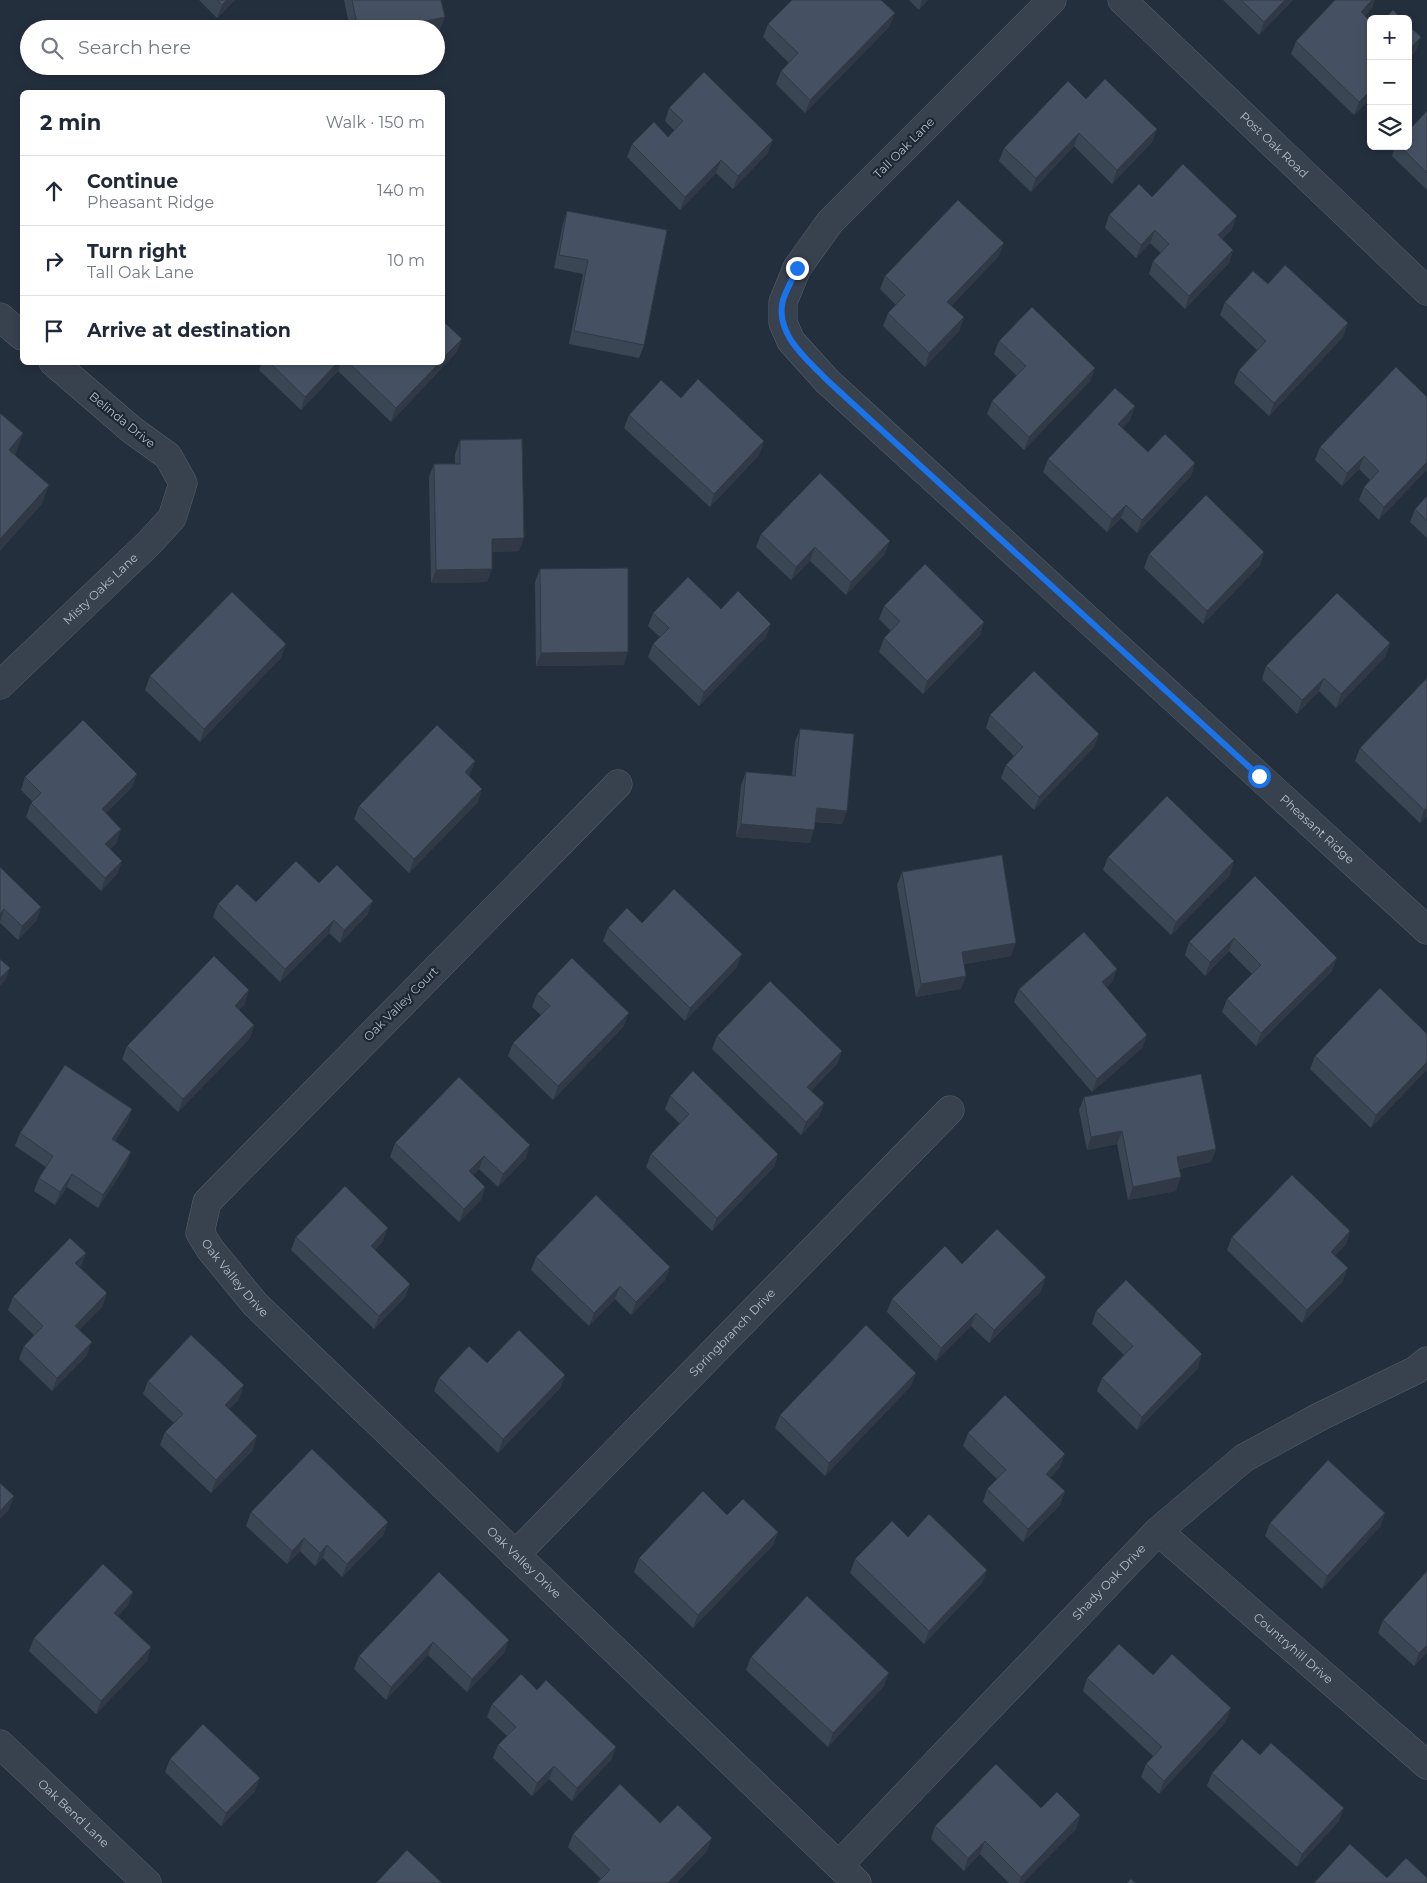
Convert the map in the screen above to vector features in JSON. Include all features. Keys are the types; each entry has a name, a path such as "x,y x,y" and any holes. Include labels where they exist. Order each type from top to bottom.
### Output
{"street":[{"name":"Tall Oak Lane","path":"783,313 783,302 797,268 830,222 1052,0"},
{"name":"Post Oak Road","path":"1122,0 1427,291"},
{"name":"Pheasant Ridge","path":"783,313 783,323 791,341 828,381 1427,930"},
{"path":"0,317 20,334"},
{"name":"Belinda Drive","path":"56,365 132,430 168,456 183,482"},
{"name":"Misty Oaks Lane","path":"0,685 149,544 172,518 183,482"},
{"name":"Oak Valley Court","path":"200,1233 207,1202 618,784"},
{"name":"Springbranch Drive","path":"515,1555 950,1110"},
{"name":"Oak Valley Drive","path":"200,1233 210,1249 255,1304 848,1874"},
{"name":"Shady Oak Drive","path":"848,1874 1158,1532 1244,1458 1321,1416 1416,1370 1427,1361"},
{"name":"Countryhill Drive","path":"1158,1532 1427,1765"},
{"name":"Oak Bend Lane","path":"0,1744 147,1883"}],"building":[{"path":"217,0 227,0 222,5"},
{"path":"352,0 441,0 445,17 431,20 356,20"},
{"path":"792,0 881,0 895,13 810,100 781,71 798,53 768,24"},
{"path":"1241,0 1285,0 1264,22"},
{"path":"1335,0 1372,0 1361,12 1367,18 1367,94 1359,102 1296,41"},
{"path":"1393,10 1398,15 1388,15"},
{"path":"1412,29 1421,37 1412,47"},
{"path":"704,72 773,140 738,176 721,160 685,197 632,144 654,122 668,137 683,121 669,108"},
{"path":"1105,79 1157,129 1117,170 1079,133 1036,178 1004,148 1068,81 1086,99"},
{"path":"1427,111 1427,173 1404,150 1412,150 1412,127"},
{"path":"1183,164 1237,216 1218,235 1233,250 1189,296 1153,261 1169,244 1155,230 1141,245 1109,215 1139,184 1152,197"},
{"path":"958,200 1004,243 947,302 964,317 929,353 888,313 905,295 885,276"},
{"path":"567,211 667,230 644,345 574,331 588,260 559,255"},
{"path":"1285,265 1348,323 1274,403 1239,370 1266,341 1225,302 1253,271 1268,284"},
{"path":"1032,307 1095,368 1029,437 992,401 1026,366 999,341"},
{"path":"445,323 462,339 445,356"},
{"path":"272,365 335,365 305,397"},
{"path":"351,365 437,365 396,408"},
{"path":"1396,367 1427,397 1427,462 1384,507 1364,487 1379,471 1364,456 1347,473 1320,447"},
{"path":"698,379 764,441 714,494 629,415 661,380 681,398"},
{"path":"1115,388 1135,406 1118,424 1148,452 1165,434 1195,463 1142,520 1126,505 1112,519 1048,459"},
{"path":"0,413 23,433 9,450 49,485 0,539"},
{"path":"522,439 524,538 492,539 492,569 436,570 434,464 460,464 460,440"},
{"path":"820,473 890,541 851,582 815,547 796,567 761,534"},
{"path":"1206,495 1264,552 1207,611 1149,554"},
{"path":"1427,496 1427,521 1415,509"},
{"path":"925,564 984,622 927,681 884,638 900,621 884,606"},
{"path":"628,568 628,652 541,653 540,569"},
{"path":"688,577 721,609 738,591 771,624 704,692 653,644 669,628 653,613"},
{"path":"232,592 286,644 204,729 150,676"},
{"path":"1337,593 1390,643 1341,694 1324,678 1302,700 1266,666"},
{"path":"1034,671 1099,734 1039,797 1006,765 1023,747 990,715"},
{"path":"1427,678 1427,808 1424,810 1360,748"},
{"path":"83,720 137,774 102,809 121,829 105,844 122,861 105,878 31,803 41,793 25,777"},
{"path":"437,725 475,761 465,772 482,789 414,859 359,806"},
{"path":"800,729 854,734 847,811 817,808 814,830 741,824 746,772 795,776"},
{"path":"1167,796 1234,861 1176,922 1108,857"},
{"path":"1002,855 1016,943 962,952 966,976 921,984 902,872"},
{"path":"296,861 319,883 337,865 373,901 344,930 334,920 285,969 218,904 237,884 256,902"},
{"path":"0,867 41,907 22,926 4,909 0,914"},
{"path":"1255,876 1337,958 1261,1033 1227,999 1261,965 1234,938 1210,962 1189,942"},
{"path":"674,889 742,954 690,1008 608,928 627,908 642,923"},
{"path":"1084,932 1117,969 1102,982 1147,1035 1097,1079 1019,989"},
{"path":"214,956 249,990 235,1006 254,1025 183,1099 127,1046"},
{"path":"572,958 629,1013 558,1086 513,1043 550,1006 537,994"},
{"path":"0,959 10,968 0,978"},
{"path":"770,981 842,1051 807,1087 824,1103 806,1122 717,1036"},
{"path":"1380,988 1427,1034 1427,1062 1376,1115 1315,1056"},
{"path":"65,1065 132,1109 112,1139 131,1152 103,1195 72,1174 60,1192 39,1178 53,1156 20,1133"},
{"path":"693,1071 778,1154 717,1218 651,1154 689,1114 670,1096"},
{"path":"1201,1074 1216,1149 1177,1157 1181,1177 1133,1187 1122,1131 1091,1137 1084,1097"},
{"path":"459,1077 530,1145 503,1174 484,1156 469,1171 485,1187 464,1209 395,1143"},
{"path":"1292,1175 1350,1231 1331,1252 1348,1268 1307,1310 1232,1237"},
{"path":"345,1186 388,1228 371,1246 410,1284 379,1316 296,1237"},
{"path":"596,1195 670,1267 636,1302 620,1286 594,1313 536,1257"},
{"path":"997,1229 1046,1277 994,1330 976,1313 941,1348 892,1299 945,1246 962,1264"},
{"path":"70,1238 86,1253 75,1263 107,1293 75,1326 92,1342 57,1378 24,1346 43,1326 13,1297"},
{"path":"1126,1280 1202,1354 1142,1417 1102,1378 1133,1346 1096,1311"},
{"path":"866,1325 916,1373 829,1463 780,1415"},
{"path":"519,1330 565,1375 503,1439 439,1378 469,1346 487,1363"},
{"path":"191,1335 244,1385 225,1405 257,1436 216,1480 165,1432 183,1414 148,1381"},
{"path":"1005,1395 1065,1454 1046,1474 1065,1491 1028,1529 987,1489 1006,1470 968,1433"},
{"path":"312,1449 388,1522 347,1564 327,1545 320,1553 304,1538 292,1551 251,1512"},
{"path":"1328,1460 1385,1513 1327,1576 1270,1523"},
{"path":"0,1483 14,1496 0,1511"},
{"path":"703,1491 727,1515 743,1499 778,1532 698,1615 639,1558"},
{"path":"929,1514 987,1570 929,1631 855,1559 892,1521 908,1537"},
{"path":"103,1564 133,1592 114,1613 151,1647 101,1701 34,1638"},
{"path":"1427,1571 1427,1645 1419,1653 1383,1620"},
{"path":"439,1572 509,1640 472,1679 433,1642 391,1687 359,1656"},
{"path":"807,1596 889,1673 833,1733 751,1657"},
{"path":"1119,1644 1153,1675 1172,1654 1231,1708 1164,1781 1146,1764 1162,1747 1087,1678"},
{"path":"521,1674 537,1690 546,1680 616,1747 577,1788 554,1766 537,1783 498,1745 516,1727 492,1704"},
{"path":"203,1724 260,1778 226,1813 170,1759"},
{"path":"1242,1739 1260,1755 1271,1743 1344,1808 1302,1854 1212,1773"},
{"path":"996,1764 1041,1808 1057,1792 1080,1815 1021,1877 985,1841 968,1858 935,1826"},
{"path":"620,1784 660,1823 678,1805 712,1838 668,1883 597,1883 610,1870 573,1834"},
{"path":"1350,1844 1387,1878 1406,1858 1427,1878 1427,1883 1314,1883"},
{"path":"407,1850 442,1883 376,1883"},
{"path":"1131,1879 1135,1883 1127,1883"}],"route":[{"path":"797,268 783,302 783,323 791,341 828,381 1259,776"}]}
